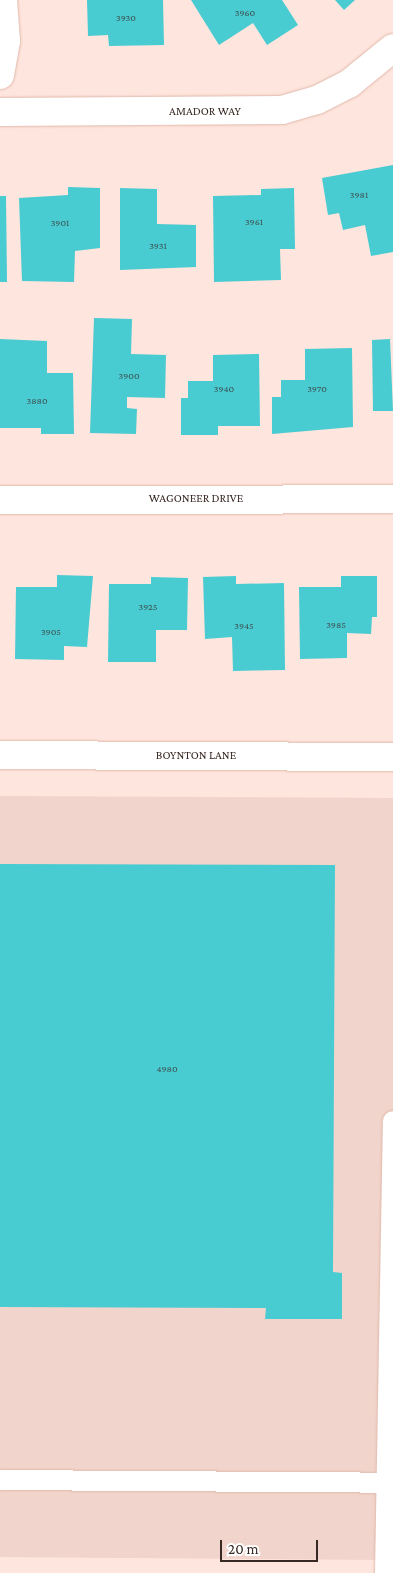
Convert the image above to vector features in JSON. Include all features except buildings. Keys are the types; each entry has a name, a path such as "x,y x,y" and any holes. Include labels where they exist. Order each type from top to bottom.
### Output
{"street":[{"path":"0,75 6,41 3,0"},
{"name":"AMADOR WAY","path":"0,112 282,110 318,100 350,83 393,48"},
{"name":"WAGONEER DRIVE","path":"0,500 393,499"},
{"name":"BOYNTON LANE","path":"0,755 393,757"}],"lane":[{"path":"385,1573 390,1483 393,1121"},
{"path":"0,1480 390,1483"}],"shaded area":[{"path":"0,796 393,798 393,1560 0,1557"}]}
